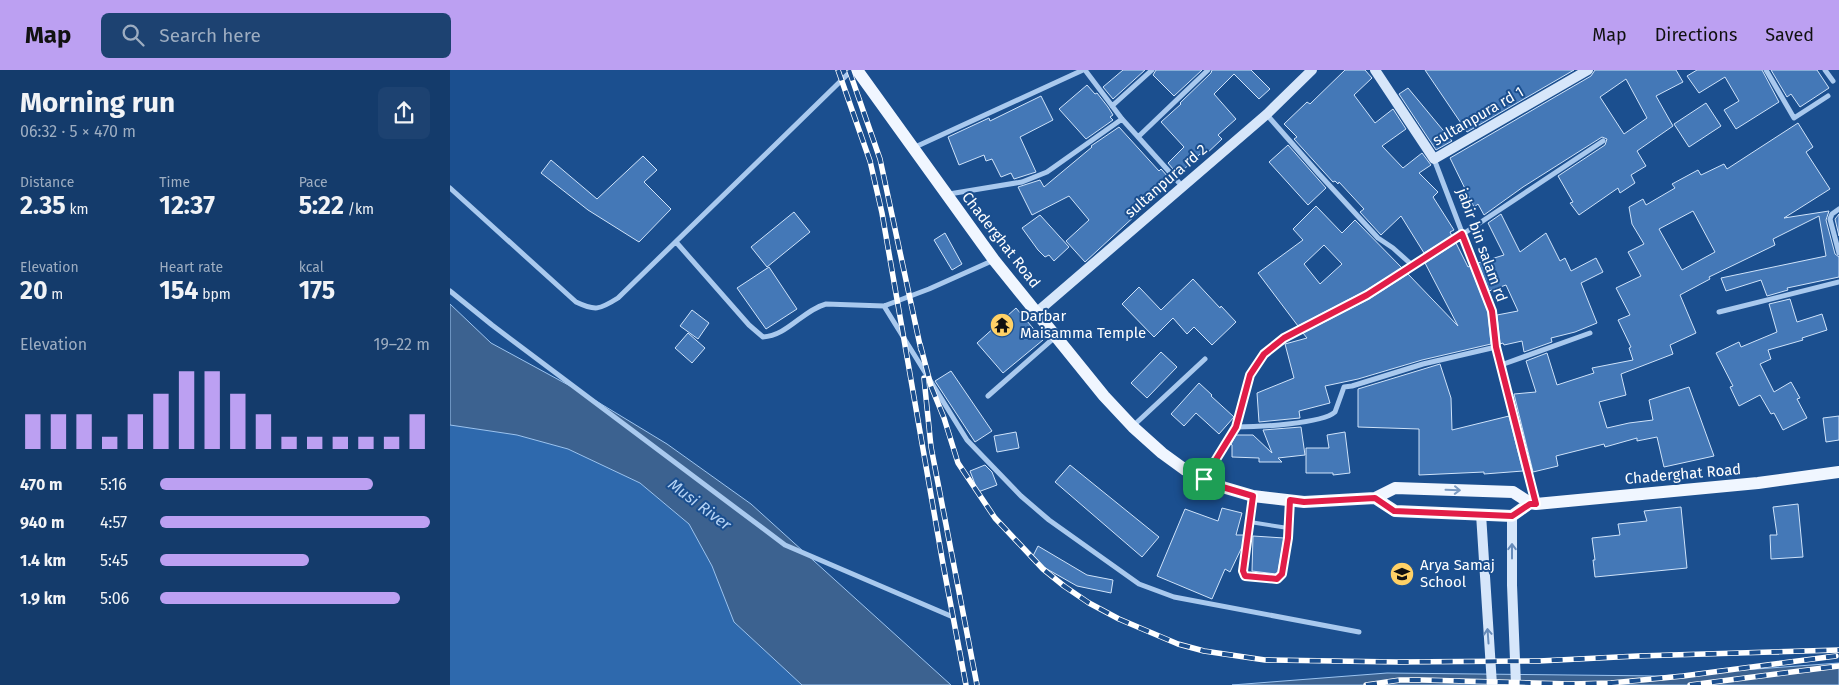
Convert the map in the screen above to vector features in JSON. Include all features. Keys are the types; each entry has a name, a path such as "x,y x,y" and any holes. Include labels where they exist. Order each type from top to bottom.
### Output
{"main road":[{"name":"Chaderghat Road","path":"857,70 994,260 1104,396 1133,427 1176,464 1219,486 1253,496 1304,502 1375,498 1395,488 1513,492 1533,504"},
{"name":"Chaderghat Road","path":"1512,516 1533,504 1758,483 1839,472"},
{"path":"1375,498 1394,511 1512,516"}],"street":[{"path":"450,188 576,302 590,309 602,308 618,298 852,70"},
{"path":"913,148 1084,70 1138,138 1182,186"},
{"path":"1112,106 1152,70"},
{"path":"1138,138 1208,70"},
{"name":"sultanpura rd 2","path":"1036,312 1267,114 1312,70"},
{"name":"jabir bin salam rd","path":"1375,70 1434,159 1492,311 1496,347 1533,504"},
{"name":"sultanpura rd 1","path":"1434,159 1588,70"},
{"path":"1766,70 1794,118 1828,96"},
{"path":"1825,70 1833,81"},
{"path":"1267,114 1378,238 1412,265"},
{"path":"946,194 1022,182 1048,172 1122,119"},
{"path":"1204,479 1236,427 1250,375 1264,354 1284,338 1367,295 1603,141"},
{"path":"1839,209 1832,214 1830,219 1839,253"},
{"path":"676,242 749,325 764,337 773,337 817,306 826,304 884,306 929,289 994,260"},
{"path":"1720,312 1839,282"},
{"path":"450,291 492,325 785,545 953,617"},
{"path":"884,306 967,440 1021,496 1049,520 1139,584 1174,597 1359,632"},
{"path":"1501,365 1590,333"},
{"path":"988,396 1056,336"},
{"path":"1236,427 1274,426 1326,417 1335,412 1344,387 1423,364 1496,347"},
{"path":"1133,427 1205,359"},
{"path":"1481,514 1492,685"},
{"path":"1512,516 1512,585 1516,685"}],"lane":[{"path":"1253,496 1243,571 1245,576 1277,579 1282,574 1290,500"},
{"path":"1250,522 1288,528"}],"shaded area":[{"path":"450,425 517,435 568,449 640,483 689,524 712,566 734,622 802,685 450,685"}],"water":[{"name":"Musi River","path":"450,304 491,343 583,393 667,444 751,504 951,685 802,685 734,622 712,566 689,524 640,483 568,449 517,435 450,425"},
{"path":"1839,663 1839,685 1232,685 1387,673 1660,676"}],"building":[{"path":"1123,70 1145,70 1113,99 1103,87"},
{"path":"1156,70 1202,70 1174,96 1153,75"},
{"path":"1212,70 1251,70 1270,89 1259,99 1234,74 1214,94 1236,119 1218,135 1222,139 1203,157 1200,154 1178,175 1168,163 1184,147 1161,122 1181,104"},
{"path":"1345,70 1365,70 1372,78 1354,95 1375,123 1393,109 1406,129 1382,146 1403,168 1422,153 1431,165 1419,173 1438,192 1433,197 1454,230 1450,232 1452,236 1424,253 1401,216 1381,235 1360,212 1364,209 1339,182 1338,184 1335,181 1333,182 1294,139 1297,137 1284,124 1307,102 1310,104"},
{"path":"1425,70 1574,70 1467,132"},
{"path":"1595,70 1676,70 1683,82 1656,96 1673,126 1637,151 1646,166 1631,175 1635,183 1620,193 1618,188 1579,215 1570,203 1573,202 1558,176 1605,145 1607,139 1602,137 1523,187 1484,215 1478,204 1474,207 1450,158 1591,76","holes":["1626,79 1647,118 1624,134 1600,97"]},
{"path":"1697,70 1762,70 1779,102 1736,129 1724,110 1739,101 1725,77 1699,93 1687,76"},
{"path":"1771,70 1817,70 1829,88 1800,107 1791,94 1787,97"},
{"path":"1087,85 1095,94 1097,93 1108,107 1113,115 1110,117 1113,120 1086,139 1059,109"},
{"path":"1408,88 1452,141 1436,150 1399,94"},
{"path":"1041,96 1053,120 1020,137 1036,172 1014,179 1011,173 1001,177 992,159 986,161 984,155 959,165 948,137 989,118 990,121"},
{"path":"1706,103 1721,126 1689,147 1674,124"},
{"path":"1798,123 1813,147 1806,152 1830,189 1784,218 1829,211 1826,220 1835,254 1839,257 1839,277 1787,288 1788,290 1767,296 1761,280 1726,291 1721,278 1826,256 1819,216 1773,239 1775,245 1709,277 1710,279 1680,295 1696,333 1670,345 1673,354 1621,374 1626,395 1599,402 1607,428 1653,420 1649,400 1689,387 1714,456 1664,467 1657,437 1637,441 1637,438 1605,447 1604,444 1556,456 1558,466 1533,472 1514,394 1536,392 1526,361 1547,353 1557,385 1594,373 1592,368 1633,360 1629,348 1631,347 1618,320 1630,315 1616,288 1641,276 1628,252 1644,244 1632,224 1629,207 1643,199 1646,205 1675,188 1672,184 1698,170 1701,175 1724,164 1727,169","holes":["1693,211 1715,252 1682,270 1659,229"]},
{"path":"1119,127 1159,171 1161,169 1170,179 1149,200 1151,201 1085,262 1066,241 1089,220 1069,196 1032,215 1018,187 1040,180 1044,187 1091,146"},
{"path":"1288,145 1326,188 1308,205 1269,162"},
{"path":"643,156 657,170 644,182 671,209 639,242 588,210 541,173 551,160 597,199"},
{"path":"1316,206 1342,233 1355,220 1402,268 1365,291 1298,326 1258,273 1303,240 1293,229","holes":["1324,245 1342,264 1320,284 1304,264"]},
{"path":"794,212 810,232 767,267 751,247"},
{"path":"1501,214 1520,252 1546,233 1560,261 1565,258 1571,271 1596,258 1603,272 1581,283 1597,323 1575,332 1551,338 1552,342 1524,352 1522,341 1504,345 1503,343 1500,344 1497,315 1518,311 1506,285 1489,291 1478,263 1504,255 1488,223"},
{"path":"1839,214 1839,236 1835,219"},
{"path":"1040,215 1069,247 1054,261 1049,255 1045,257 1038,250 1022,228"},
{"path":"945,233 962,264 952,270 934,240"},
{"path":"1456,243 1468,267 1470,266 1488,312 1491,344 1325,386 1330,403 1299,411 1300,418 1259,422 1257,393 1294,378 1285,344 1307,338 1303,333 1369,299 1408,274 1458,326 1425,263"},
{"path":"769,267 797,309 766,329 737,288"},
{"path":"1193,279 1236,322 1212,345 1194,327 1187,334 1173,318 1154,337 1122,304 1139,287 1161,310"},
{"path":"1790,299 1797,322 1822,314 1827,330 1802,338 1803,340 1768,350 1771,359 1760,364 1774,392 1791,382 1800,398 1797,399 1807,418 1783,430 1774,413 1771,414 1760,395 1739,406 1730,387 1733,386 1716,353 1739,342 1741,347 1777,332 1769,304"},
{"path":"1016,308 1043,340 1003,373 977,343"},
{"path":"692,310 709,323 698,339 680,326"},
{"path":"688,333 705,348 692,363 675,348"},
{"path":"1161,352 1177,367 1147,398 1131,383"},
{"path":"1440,364 1451,398 1452,430 1509,416 1523,471 1419,475 1419,429 1358,427 1358,389"},
{"path":"951,371 992,431 975,442 935,381"},
{"path":"1199,383 1234,417 1219,434 1196,413 1184,426 1171,414"},
{"path":"1839,416 1839,440 1826,442 1823,418"},
{"path":"1301,427 1305,455 1278,458 1282,462 1259,462 1259,458 1232,457 1231,444 1236,435 1253,435 1272,453 1263,430"},
{"path":"1016,432 1019,448 997,452 994,436"},
{"path":"1345,432 1350,473 1333,475 1333,473 1306,473 1306,448 1329,448 1327,435"},
{"path":"985,465 992,472 997,485 978,492 970,471"},
{"path":"1070,465 1159,537 1142,557 1055,482"},
{"path":"1798,504 1803,557 1771,559 1770,535 1777,535 1773,507"},
{"path":"1681,507 1687,568 1595,577 1592,538 1620,535 1618,524 1647,521 1644,511"},
{"path":"1222,508 1242,513 1236,535 1244,535 1242,547 1230,572 1225,569 1212,599 1157,576 1185,509 1218,521"},
{"path":"1253,536 1284,538 1278,572 1276,574 1252,571"},
{"path":"1038,546 1087,575 1113,580 1111,593 1077,586 1031,560"}],"railway":[{"path":"838,70 870,161 882,213 966,685"},
{"path":"849,70 880,159 921,350"},
{"path":"920,344 931,386 944,418 958,463 995,518 1043,569 1064,586 1089,603 1119,619 1178,644 1204,651 1265,660 1397,662 1539,661 1839,650"},
{"path":"924,378 931,447 977,685"},
{"path":"1366,685 1400,680 1571,684 1611,683 1683,676 1836,656"},
{"path":"1690,685 1839,666"}],"place":[{"name":"Darbar Maisamma Temple","path":"1002,325"},
{"name":"Arya Samaj School","path":"1402,574"}],"route":[{"path":"1462,234 1492,311 1496,347 1536,504 1530,504 1512,516 1394,511 1375,498 1304,502 1290,500 1288,538 1282,574 1277,579 1245,576 1243,571 1253,496 1219,486 1204,479 1236,427 1250,375 1264,354 1284,338 1367,295 1462,234"}]}
